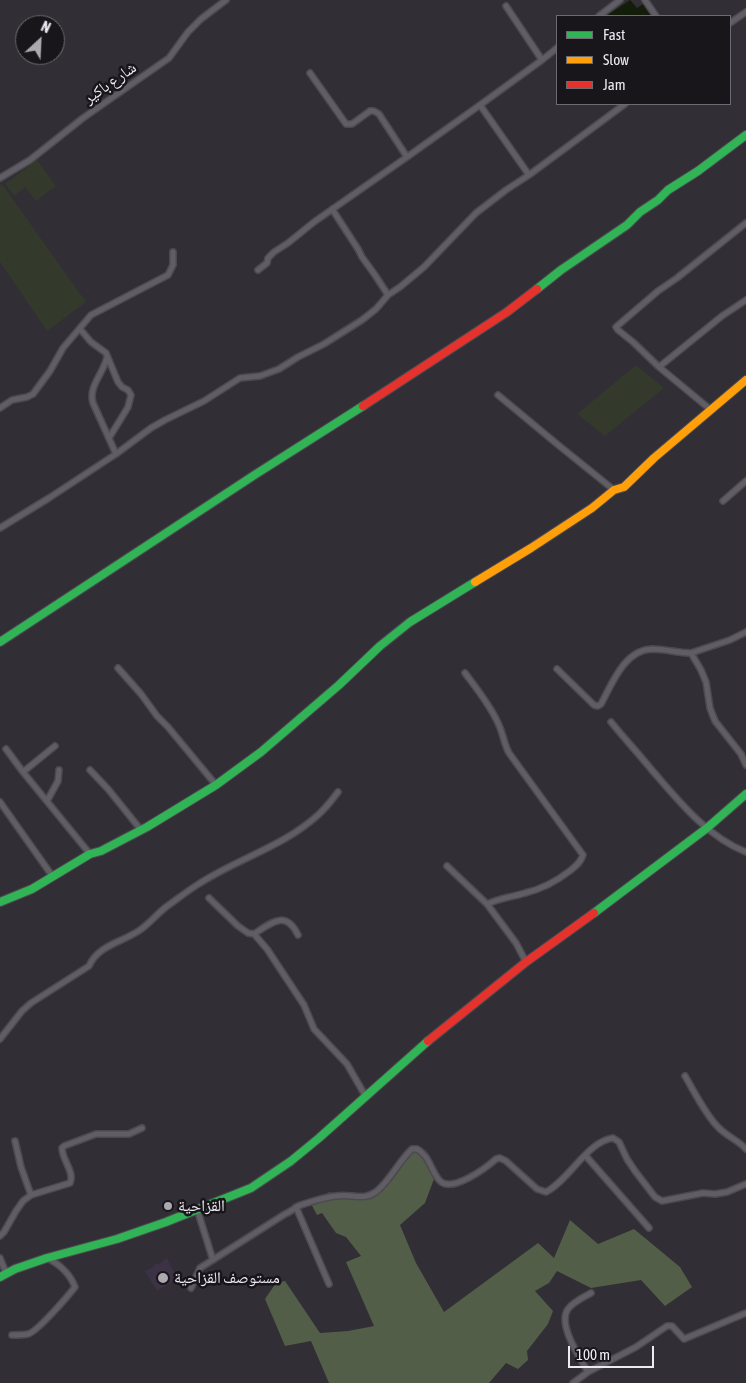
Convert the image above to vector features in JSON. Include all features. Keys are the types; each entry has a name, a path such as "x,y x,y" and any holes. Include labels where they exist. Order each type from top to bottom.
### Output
{"street":[{"name":"شارع باكير","path":"0,178 30,160 83,118 168,58 188,32 201,19 226,0"},
{"path":"600,15 620,0"},
{"path":"645,0 655,15"},
{"path":"506,6 542,60"},
{"path":"731,22 746,12"},
{"path":"258,270 267,263 268,258 274,252 314,222 556,49"},
{"path":"310,73 346,124 352,124 373,110 380,114 407,157"},
{"path":"480,105 529,175"},
{"path":"0,528 116,454 151,428 204,401 235,380 270,373 324,344 362,320 376,309 388,295 424,267 476,213 624,105"},
{"path":"0,642 507,312 561,270 627,225 668,190 698,171 746,135"},
{"path":"332,209 388,295"},
{"path":"711,410 659,367 616,327 658,291 746,223"},
{"path":"0,408 12,400 34,394 63,348 91,315 168,275 173,265 173,252"},
{"path":"659,367 722,316 746,300"},
{"path":"80,329 91,342 106,353 118,382 131,395 128,407 109,438"},
{"path":"107,357 92,390 91,397 116,454"},
{"path":"0,902 32,889 90,854 101,851 140,830 216,785 261,752 339,685 380,646 410,622 538,543 592,508 614,490 624,487 654,458 746,380"},
{"path":"498,395 614,490"},
{"path":"722,501 746,481"},
{"path":"557,669 598,706 601,704 622,667 641,651 650,649 691,653 730,640 746,632"},
{"path":"691,653 706,682 710,708 715,721 741,754 746,766"},
{"path":"118,668 216,785"},
{"path":"465,673 494,713 509,753 583,855 578,864 548,885 525,894 505,897 488,904"},
{"path":"611,722 665,785 707,828 728,843 746,852"},
{"path":"23,772 55,746"},
{"path":"6,749 90,854"},
{"path":"47,800 58,781 59,770"},
{"path":"90,770 108,789 140,830"},
{"path":"0,1039 22,1011 31,1003 89,966 99,952 139,930 197,885 231,865 276,845 302,828 321,812 338,792"},
{"path":"0,1258 3,1275 47,1258 117,1239 252,1188 291,1161 366,1098 436,1034 526,962 707,828 746,794"},
{"path":"0,802 54,877"},
{"path":"447,866 488,904 516,942 526,962"},
{"path":"210,898 238,926 248,933 254,934 267,949 304,1005 314,1029 347,1064 366,1098"},
{"path":"254,934 278,920 282,920 294,926 298,935"},
{"path":"685,1076 716,1125 723,1133 739,1142 746,1149"},
{"path":"0,1236 23,1201 31,1195 72,1181 72,1176 62,1153 64,1146 96,1134 129,1134 142,1128"},
{"path":"191,1288 200,1268 296,1207 338,1195 363,1197 378,1190 412,1150 417,1149 424,1154 440,1180 450,1185 461,1182 500,1158 506,1161 537,1189 546,1192 574,1168 596,1145 606,1139 614,1138 619,1142 626,1159 655,1198 662,1201 703,1193 727,1192 746,1184"},
{"path":"15,1141 21,1167 31,1195"},
{"path":"585,1155 649,1228"},
{"path":"296,1207 329,1284"},
{"path":"197,1209 213,1260"},
{"path":"12,1335 29,1334 40,1326 75,1287 73,1281 58,1264 47,1258"},
{"path":"588,1372 569,1335 565,1318 566,1311 570,1306 591,1293"},
{"path":"574,1383 588,1372 636,1347 667,1326 672,1326 684,1339 746,1313"}],"shaded area":[{"path":"630,0 637,8 643,4 650,15 608,15"},
{"path":"37,160 56,186 36,201 25,187 14,196 5,184"},
{"path":"2,184 86,302 47,331 0,262 0,185"},
{"path":"636,365 664,388 605,436 577,414"},
{"path":"412,1149 424,1154 430,1163 434,1179 425,1203 400,1225 416,1263 444,1312 538,1243 554,1258 570,1220 598,1244 634,1229 680,1267 692,1287 665,1306 641,1280 591,1288 557,1271 549,1283 535,1291 553,1311 548,1324 527,1351 528,1360 518,1369 506,1363 489,1383 329,1383 311,1341 285,1346 265,1299 276,1283 285,1281 320,1333 348,1331 374,1326 346,1262 361,1256 346,1237 336,1233 322,1213 317,1215 310,1202 330,1192 332,1197 348,1197 380,1189 393,1179"},
{"path":"167,1258 178,1278 157,1291 145,1271"}],"traffic: fast":[{"path":"537,289 561,270 627,225 668,190 698,171 746,135"},
{"path":"0,642 363,406"},
{"path":"0,902 32,889 90,854 101,851 147,827 216,785 261,752 339,685 380,646 410,622 475,582"},
{"path":"594,913 707,828 746,794"},
{"path":"0,1277 15,1269 47,1258 117,1239 166,1222 251,1188 291,1161 319,1138 428,1041"}],"traffic: slow":[{"path":"475,582 592,508 614,490 624,487 654,458 746,380"}],"traffic: jam":[{"path":"363,406 507,312 537,289"},
{"path":"428,1041 526,962 594,913"}],"place":[{"name":"القزاحية","path":"168,1206"},
{"name":"مستوصف القزاحية","path":"163,1278"}]}
